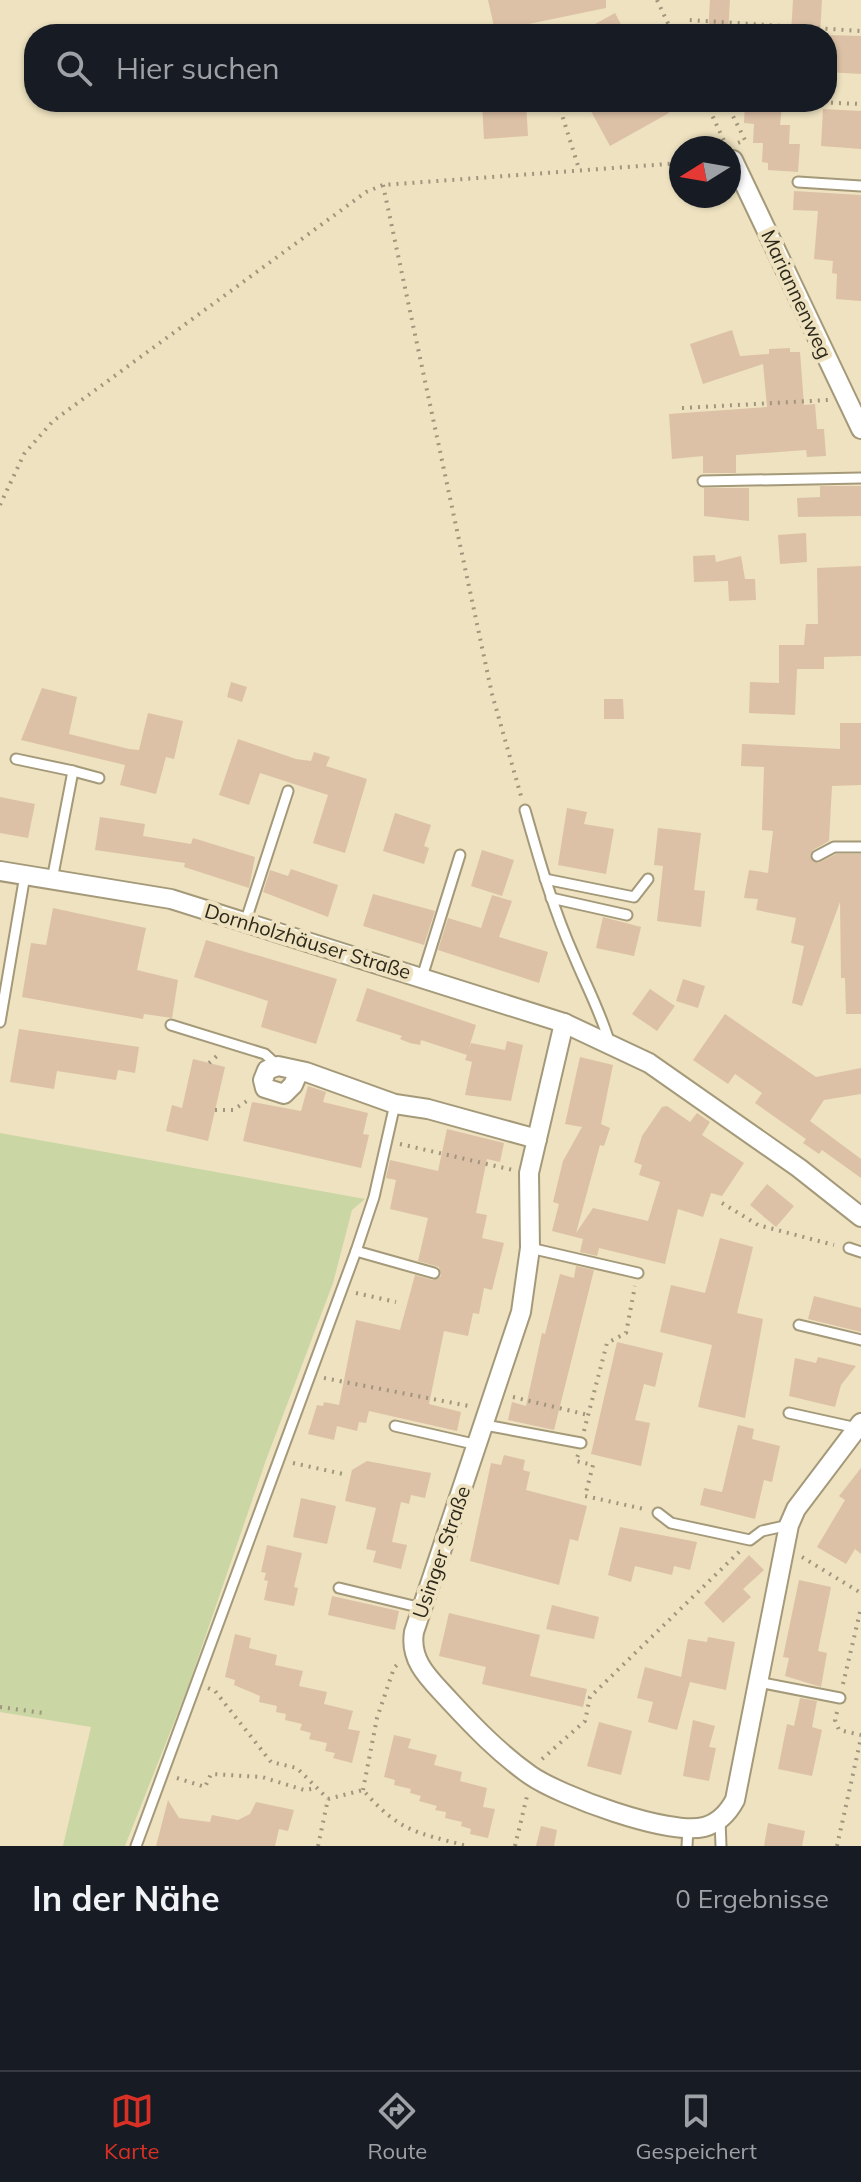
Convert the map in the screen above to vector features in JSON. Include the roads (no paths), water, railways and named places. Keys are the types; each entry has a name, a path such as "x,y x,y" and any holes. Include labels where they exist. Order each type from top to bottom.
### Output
{"street":[{"name":"Mariannenweg","path":"741,177 861,429"},
{"name":"Dornholzhäuser Straße","path":"0,871 171,899 246,920 564,1023 609,1041 649,1063 762,1141 861,1217"},
{"name":"Usinger Straße","path":"564,1023 529,1173 530,1248 521,1312 414,1632 414,1651 428,1676 486,1740 532,1777 599,1806 688,1837"},
{"path":"299,1071 293,1085 284,1094 265,1088 263,1080 267,1070 278,1066 299,1071 395,1104 428,1109 537,1139"},
{"path":"688,1837 720,1820 735,1800 789,1525 796,1509 859,1425"}],"lane":[{"path":"798,182 861,186"},
{"path":"703,481 861,478"},
{"path":"16,759 99,778"},
{"path":"52,880 73,771"},
{"path":"246,920 288,791"},
{"path":"525,810 551,898 573,956 597,1003 609,1041"},
{"path":"817,856 834,847 861,847"},
{"path":"422,977 460,855"},
{"path":"0,1022 25,875"},
{"path":"545,879 634,897 648,879"},
{"path":"551,898 627,915"},
{"path":"171,1025 265,1054 278,1066"},
{"path":"136,1846 199,1684 356,1251 395,1104"},
{"path":"530,1248 638,1273"},
{"path":"849,1248 861,1252"},
{"path":"356,1251 434,1273"},
{"path":"799,1325 861,1340"},
{"path":"490,1409 581,1443"},
{"path":"789,1413 859,1425"},
{"path":"395,1426 478,1445"},
{"path":"658,1513 671,1523 750,1540 762,1531 789,1525"},
{"path":"339,1588 422,1608"},
{"path":"758,1682 840,1698"},
{"path":"720,1820 721,1846"}]}
